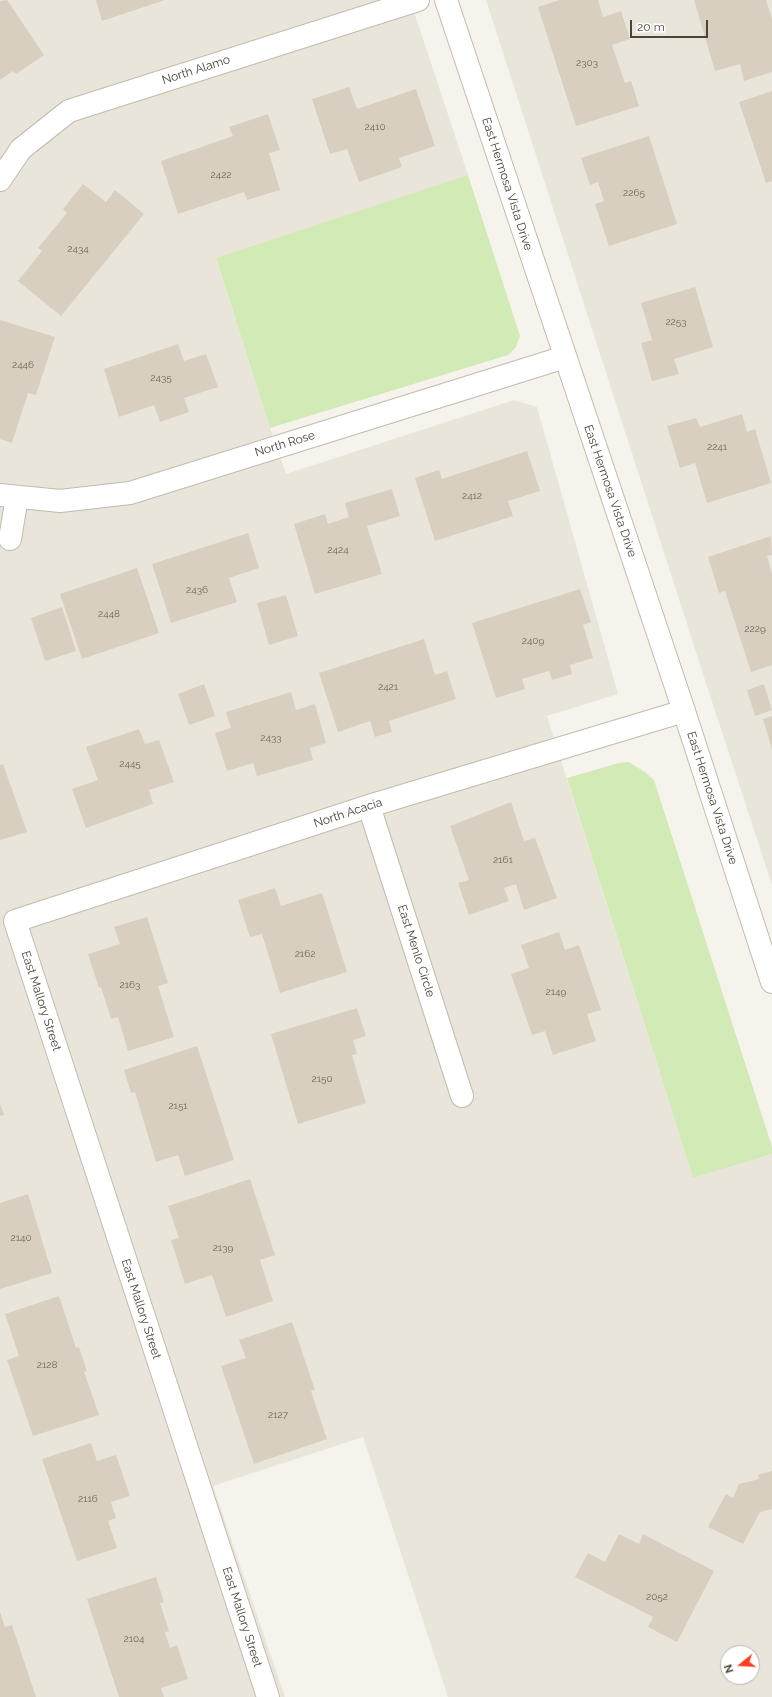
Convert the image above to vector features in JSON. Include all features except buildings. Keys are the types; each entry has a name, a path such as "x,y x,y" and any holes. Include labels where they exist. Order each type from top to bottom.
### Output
{"street":[{"name":"North Alamo","path":"0,180 21,149 69,111 418,0"},
{"name":"East Hermosa Vista Drive","path":"446,0 684,711 772,982"},
{"name":"North Rose","path":"8,496 60,501 130,493 565,357"},
{"path":"8,496 10,539"},
{"name":"North Acacia","path":"15,921 369,806 684,711"},
{"name":"East Menlo Circle","path":"369,806 462,1096"},
{"name":"East Mallory Street","path":"15,921 268,1697"}],"shaded area":[{"path":"0,0 410,0 468,175 216,259 286,474 514,400 537,407 618,694 547,716 693,1178 772,1154 772,1697 448,1697 363,1437 213,1486 285,1697 0,1697"},
{"path":"486,0 772,0 772,885 705,680"}],"green space":[{"path":"468,175 520,336 516,347 508,355 270,428 216,258"},
{"path":"629,762 654,780 772,1147 772,1154 693,1178 567,778 619,763"}]}
